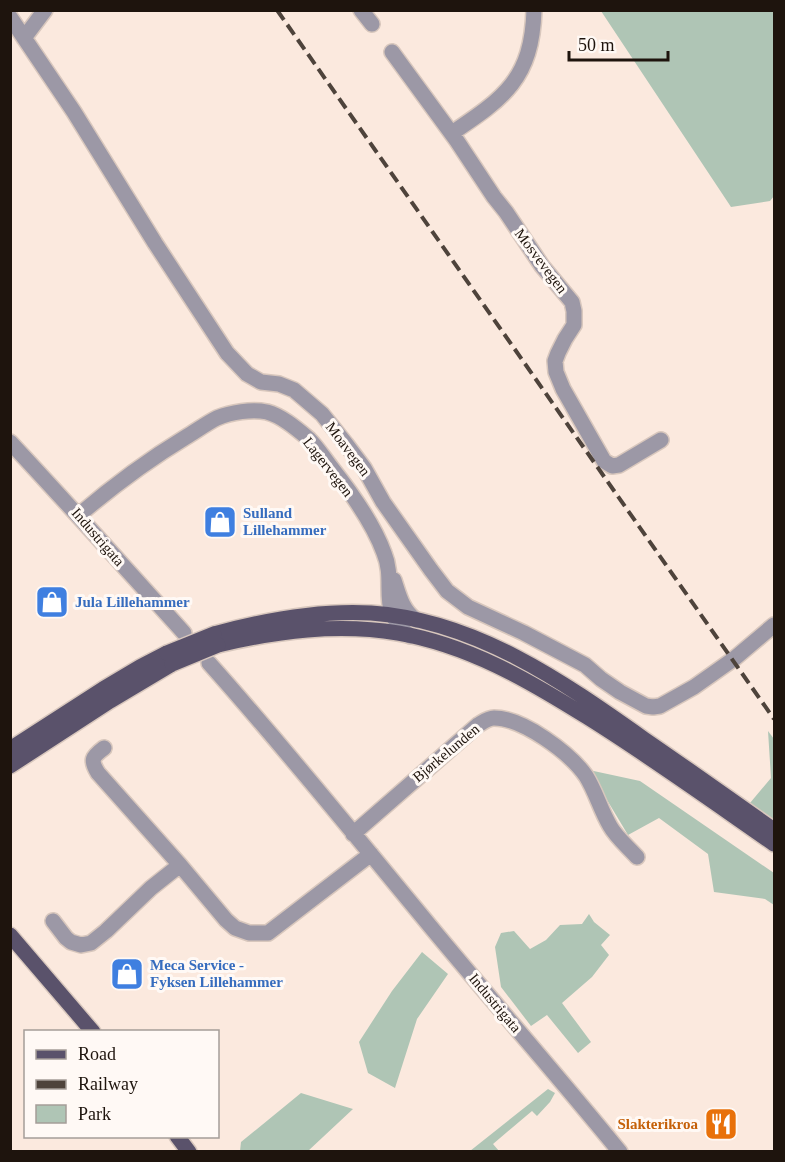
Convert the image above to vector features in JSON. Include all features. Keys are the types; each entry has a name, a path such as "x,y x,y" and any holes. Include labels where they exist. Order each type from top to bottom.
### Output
{"main road":[{"path":"10,749 140,667 170,659 246,625 319,614 371,613 437,624 508,652 554,678 629,728 774,830"},
{"path":"216,639 321,629 370,630 431,640 462,650 528,681 621,738 774,844"},
{"path":"10,766 170,659"},
{"path":"10,935 91,1030"},
{"path":"178,1138 189,1152"}],"street":[{"path":"24,38 45,10"},
{"path":"361,10 372,24"},
{"path":"452,134 493,105 516,79 531,42 534,10"},
{"name":"Moavegen","path":"10,17 74,112 155,243 227,353 247,374 261,382 279,384 294,390 322,414 364,468 383,502 447,591 468,607 585,665 620,692 646,706 653,707 660,706 694,687 735,658 774,625"},
{"name":"Mosvevegen","path":"392,52 452,134 536,258 572,302 574,325 558,353 555,361 556,372 563,389 604,460 612,466 619,465 661,440"},
{"name":"Lagervegen","path":"79,515 141,466 217,418 243,412 265,412 278,416 310,440 363,513 384,551 388,563 389,592 386,615"},
{"name":"Industrigata","path":"10,442 79,515 184,633"},
{"path":"388,563 403,605 416,620"},
{"path":"386,615 410,636"},
{"name":"Industrigata","path":"208,663 269,731 620,1152"},
{"name":"Bjørkelunden","path":"353,834 478,725 495,718 528,728 550,742 578,766 597,795 610,826 637,857"},
{"path":"104,748 92,759 98,773 226,920 236,928 249,933 268,933 371,854"},
{"path":"53,921 71,942 81,945 91,943 151,888 180,865"}],"green space":[{"path":"601,11 774,11 774,196 770,201 731,207"},
{"path":"768,731 774,739 774,820 750,803 771,778"},
{"path":"589,770 640,781 774,873 774,905 765,899 714,892 708,854 659,818 628,835"},
{"path":"589,914 594,922 610,935 601,945 609,955 592,977 562,1003 591,1042 578,1053 547,1015 531,1026 501,987 495,947 501,933 514,931 530,949 546,940 560,925 582,924"},
{"path":"422,952 448,974 417,1019 395,1088 368,1073 359,1042 392,991"},
{"path":"548,1089 555,1093 550,1102 537,1116 532,1111 493,1144 499,1151 470,1151"},
{"path":"301,1093 353,1109 308,1151 240,1151 241,1142"}],"railway":[{"path":"277,10 774,719"}],"place":[{"name":"Sulland Lillehammer","path":"220,522"},
{"name":"Jula Lillehammer","path":"52,602"},
{"name":"Meca Service - Fyksen Lillehammer","path":"127,974"},
{"name":"Slakterikroa","path":"721,1124"}]}
